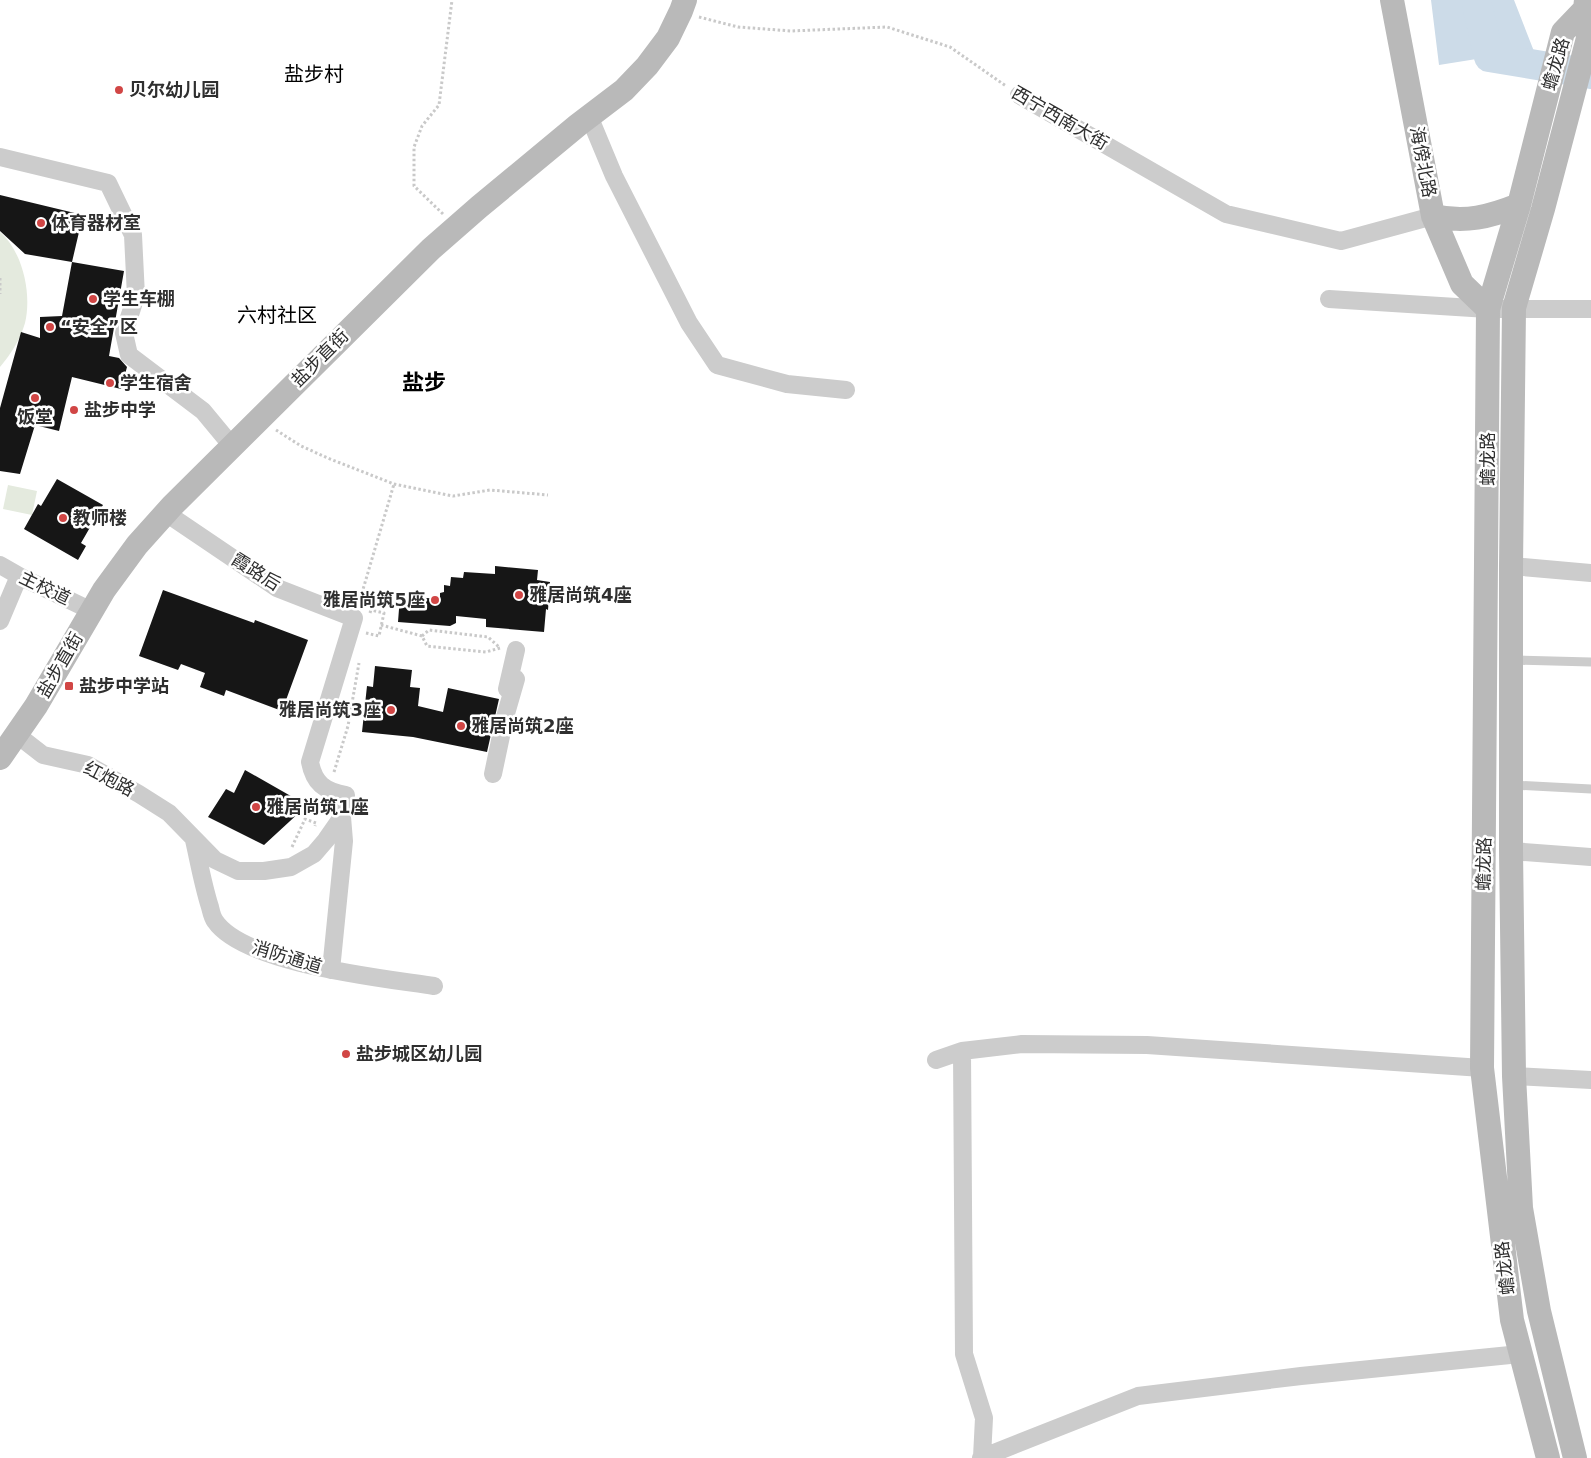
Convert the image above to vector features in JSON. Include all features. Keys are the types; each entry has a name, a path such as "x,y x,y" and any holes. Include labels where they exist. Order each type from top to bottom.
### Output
{"street":[{"name":"海傍北路","path":"1392,0 1433,216 1462,284 1488,309"},
{"name":"蟾龙路","path":"1548,1458 1512,1320 1482,1068 1488,309 1519,205 1563,32 1586,4"},
{"name":"蟾龙路","path":"1575,1458 1539,1311 1521,1208 1514,1076 1510,660 1514,308 1543,209 1588,38 1586,4"},
{"name":"盐步直街","path":"0,758 36,706 104,590 137,546 166,512 390,288 456,226 589,116 624,90 647,66 668,38 683,6"},
{"name":"西宁西南大街","path":"1019,95 1226,214 1342,241 1433,216"},
{"path":"589,116 614,176 689,323 717,365 787,384 846,390"},
{"path":"0,157 108,183 133,235 136,296 124,333 129,355 203,411 232,446"},
{"path":"1433,216 1447,219 1476,219 1519,205"},
{"path":"1330,299 1488,309 1591,309"},
{"name":"霞路后","path":"166,512 277,588 364,620"},
{"name":"主校道","path":"0,565 92,611"},
{"path":"1487,565 1591,572"},
{"path":"0,621 19,576"},
{"path":"331,970 344,841 342,817 346,795 333,793 325,788 312,772 310,762 364,620"},
{"path":"505,717 504,703 508,648"},
{"path":"1486,661 1510,660"},
{"path":"493,774 505,717 516,679"},
{"name":"红炮路","path":"16,734 43,755 88,765 139,794 169,814 215,860 238,871 264,871 291,867 314,854 342,817"},
{"name":"消防通道","path":"194,840 214,920 224,931 237,940 258,950 331,970 434,986"},
{"path":"1485,851 1591,857"},
{"path":"936,1060 962,1051 1022,1044 1147,1045 1482,1068 1514,1076 1591,1080"},
{"path":"962,1051 964,1354 984,1418 982,1457 1138,1396 1301,1376 1548,1351"}],"lane":[{"path":"1510,660 1591,662"},
{"path":"1512,785 1591,789"}],"path":[{"path":"452,0 439,105 422,126 414,147 414,186 456,226"},
{"name":"西宁西南大街","path":"683,6 738,28 791,31 887,28 950,47 1019,95"},
{"path":"0,278 0,294"},
{"path":"262,416 280,433 301,446 368,475 394,484 453,496 490,490 548,495"},
{"path":"364,642 364,620 394,484"},
{"path":"364,620 371,610 373,602"},
{"path":"365,633 379,636 382,625 384,613 371,610"},
{"path":"382,625 422,636 427,646 486,652 508,648"},
{"path":"422,636 429,630 488,637 508,648"},
{"path":"334,772 348,726 360,661"},
{"path":"290,852 305,818 316,823"}],"shaded area":[{"path":"0,232 8,240 20,262 26,287 27,312 21,335 0,367"},
{"path":"8,485 37,491 32,515 3,509"}],"water":[{"path":"1431,0 1514,0 1537,59 1489,57 1439,65"}],"building":[{"name":"体育器材室","path":"0,195 83,215 72,262 25,254 0,231"},
{"name":"饭堂","path":"72,262 124,271 109,356 119,358 127,367 121,389 72,377 59,431 35,425 20,474 0,471 0,408 21,332 40,338 40,317 62,316"},
{"name":"教师楼","path":"57,479 103,505 81,543 86,546 78,560 24,529 38,504 41,506"},
{"path":"495,566 538,570 537,580 550,582 544,632 486,627 486,619 456,616 456,623 450,626 398,622 400,596 440,599 440,593 444,592 444,585 450,586 451,577 463,578 464,572 495,574"},
{"path":"163,590 254,623 255,620 308,640 282,711 226,690 224,696 200,687 205,673 181,664 178,670 139,656"},
{"path":"375,666 412,670 410,687 420,688 418,706 443,712 448,688 499,699 487,752 413,737 362,732 367,686 373,687"},
{"name":"雅居尚筑1座","path":"245,770 296,799 293,804 302,810 264,845 208,817 226,789 234,793"}],"waterway":[{"path":"1476,0 1489,57 1591,74"}],"place":[{"name":"贝尔幼儿园","path":"119,90"},
{"name":"体育器材室","path":"41,223"},
{"name":"学生车棚","path":"93,299"},
{"name":"“安全”区","path":"50,327"},
{"name":"学生宿舍","path":"110,383"},
{"name":"饭堂","path":"35,398"},
{"name":"盐步中学","path":"74,410"},
{"name":"教师楼","path":"63,518"},
{"name":"雅居尚筑4座","path":"519,595"},
{"name":"雅居尚筑5座","path":"435,600"},
{"name":"盐步中学站","path":"69,686"},
{"name":"雅居尚筑3座","path":"391,710"},
{"name":"雅居尚筑2座","path":"461,726"},
{"name":"雅居尚筑1座","path":"256,807"},
{"name":"盐步城区幼儿园","path":"346,1054"}],"district":[{"name":"盐步村","path":"314,74"},
{"name":"六村社区","path":"277,315"},
{"name":"盐步","path":"424,382"}]}
